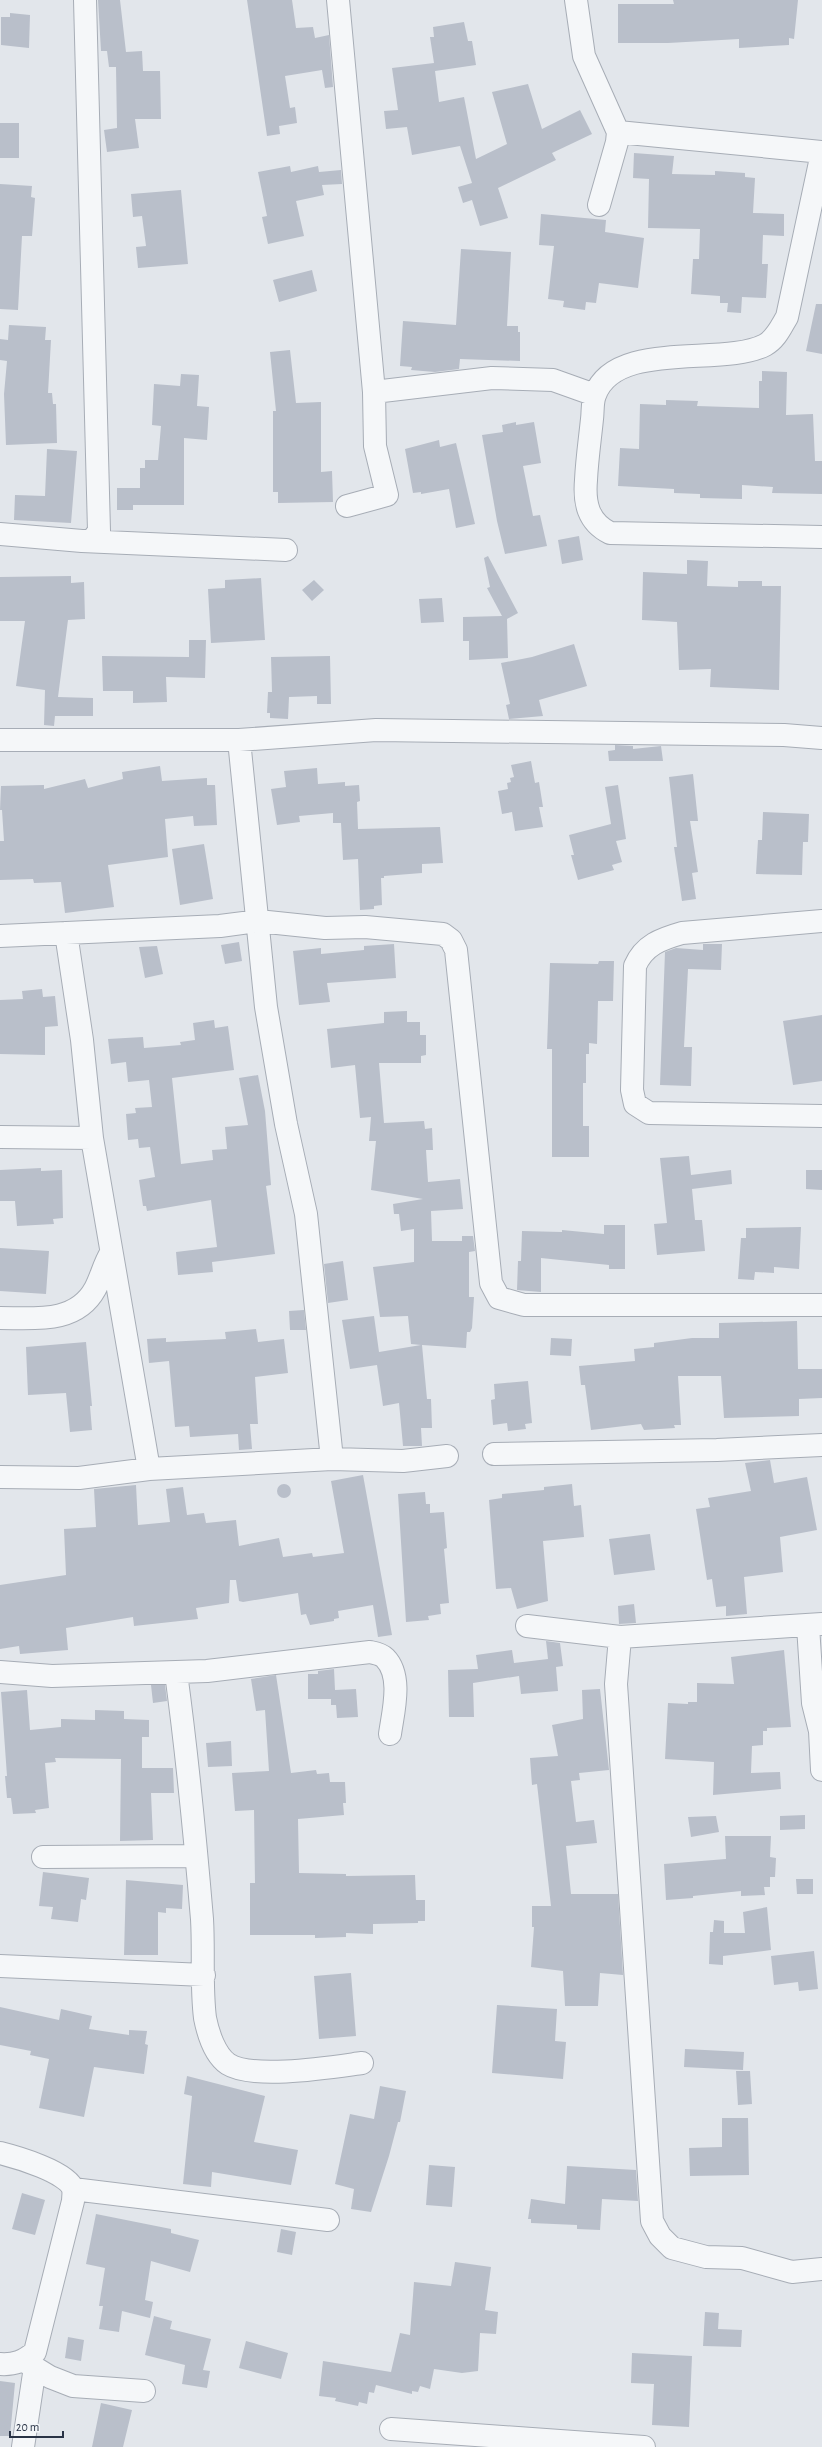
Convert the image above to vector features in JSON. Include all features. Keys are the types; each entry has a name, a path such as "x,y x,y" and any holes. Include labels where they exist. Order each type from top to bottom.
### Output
{"street":[{"path":"82,542 93,539 99,531 85,0"},
{"path":"338,0 374,392 375,446 388,495 347,506"},
{"path":"576,0 584,56 618,132 617,142 599,205"},
{"path":"618,132 822,153 787,317 780,331 765,344 745,352 684,356 622,367 609,375 595,395 585,495 591,517 599,527 610,533 822,538"},
{"path":"374,392 499,379 553,380 595,395"},
{"path":"0,534 82,542 286,550"},
{"path":"0,740 239,740 376,730 784,735 822,738"},
{"path":"239,740 266,1007 286,1124 306,1214 332,1459"},
{"path":"0,936 220,926 258,921 325,928 365,927 443,934 451,940 456,950 491,1283 505,1301 661,1306 822,1305"},
{"path":"822,921 682,934 661,939 640,954 635,966 632,1090 635,1104 650,1113 822,1116"},
{"path":"66,933 82,1040 92,1138 149,1469"},
{"path":"0,1137 92,1138"},
{"path":"0,1318 56,1317 72,1312 86,1304 96,1288 103,1265 111,1253"},
{"path":"494,1454 717,1450 822,1445"},
{"path":"0,1477 79,1478 149,1469 332,1459 403,1461 447,1456"},
{"path":"527,1626 620,1637 815,1625 813,1704 820,1731 822,1770"},
{"path":"620,1637 616,1684 652,2221 660,2236 672,2248 706,2257 742,2258 792,2272 822,2269"},
{"path":"0,1672 52,1676 176,1673 238,1668 370,1652 384,1656 393,1672 396,1684 390,1734"},
{"path":"176,1673 186,1746 196,1856 204,1975 205,2018 210,2035 219,2054 228,2064 240,2068 288,2073 362,2063"},
{"path":"43,1857 196,1856"},
{"path":"0,1966 204,1975"},
{"path":"0,2153 20,2158 66,2178 73,2188 73,2201 50,2299 35,2352 30,2364 23,2447"},
{"path":"73,2188 328,2220"},
{"path":"0,2364 30,2364 50,2377 73,2386 144,2391"},
{"path":"391,2429 644,2447"}],"building":[{"path":"98,0 120,0 126,52 142,51 143,71 160,71 161,119 135,119 139,148 107,152 104,130 117,128 116,67 109,67 107,51 101,51"},
{"path":"247,0 292,0 296,28 313,27 315,38 329,35 333,87 325,88 322,70 285,76 290,108 295,107 297,123 279,126 280,134 267,136"},
{"path":"673,0 798,0 794,39 789,38 789,45 739,48 739,39 668,43 618,43 618,4 674,4"},
{"path":"10,13 30,15 29,48 1,45 1,17 10,17"},
{"path":"464,22 468,41 472,41 476,65 435,71 439,102 464,97 476,159 507,144 492,92 528,84 542,129 580,110 592,134 552,153 556,160 498,188 508,218 480,226 472,200 463,203 458,187 472,183 460,146 412,155 407,127 386,129 384,111 398,110 392,68 434,63 430,37 434,37 433,27"},
{"path":"0,123 19,123 19,158 0,158"},
{"path":"634,153 674,156 672,174 715,175 715,171 745,173 745,177 755,178 753,213 784,214 784,236 763,235 762,264 768,264 766,298 742,297 741,313 727,312 728,303 720,303 720,296 691,294 693,259 699,259 700,229 648,228 649,179 633,178"},
{"path":"290,166 291,172 318,166 319,172 341,170 342,184 322,185 324,195 296,201 304,236 268,244 262,217 267,216 258,172"},
{"path":"0,184 32,186 31,197 35,198 32,236 22,236 18,310 0,309"},
{"path":"181,190 188,264 138,268 136,247 146,246 142,216 133,217 131,194"},
{"path":"541,214 606,220 605,232 644,238 638,288 599,283 596,303 586,302 585,310 563,307 564,301 548,299 554,246 539,245"},
{"path":"461,249 511,252 507,326 518,326 518,332 520,332 520,361 460,359 459,369 435,372 411,370 412,367 400,366 403,321 456,325"},
{"path":"312,270 317,291 279,302 273,280"},
{"path":"816,304 822,304 822,354 806,351"},
{"path":"9,325 46,327 45,340 51,340 48,393 52,393 53,404 56,404 57,443 6,445 4,394 7,361 0,360 0,339 8,340"},
{"path":"290,350 296,403 321,402 321,472 332,471 333,502 278,503 278,492 273,492 273,411 276,411 270,352"},
{"path":"762,371 787,372 786,415 813,414 815,461 822,461 822,494 772,493 773,487 742,485 742,499 700,498 700,494 674,493 674,489 618,486 620,448 639,449 640,404 666,405 666,400 698,401 697,406 759,408 759,381 762,381"},
{"path":"181,374 199,375 197,406 209,407 207,440 184,438 184,505 133,505 133,510 117,510 117,488 140,488 140,468 145,468 145,460 158,460 161,426 152,425 154,384 180,386"},
{"path":"516,422 516,425 534,422 541,463 523,466 533,516 540,515 547,546 505,554 497,521 482,435 503,432 502,425"},
{"path":"439,440 440,447 456,443 475,524 456,528 449,489 421,494 421,492 413,493 405,449"},
{"path":"47,449 77,451 71,523 14,520 15,495 45,496"},
{"path":"579,536 583,560 562,564 558,540"},
{"path":"488,556 518,613 507,619 508,658 469,660 469,641 463,641 463,617 502,616 487,588 490,587 484,558"},
{"path":"687,560 708,561 707,586 738,587 738,581 762,581 762,586 781,586 779,690 710,687 711,669 679,670 677,622 642,620 643,572 687,574"},
{"path":"71,576 71,583 84,582 85,619 68,620 58,697 93,698 93,716 55,716 54,726 44,725 45,690 16,686 25,621 0,621 0,577"},
{"path":"261,578 265,640 211,643 208,589 225,588 225,580"},
{"path":"314,580 324,590 312,601 302,590"},
{"path":"442,598 444,622 421,623 419,599"},
{"path":"189,640 206,640 205,678 166,677 167,702 133,703 133,691 103,691 102,656 189,657"},
{"path":"574,644 587,686 539,700 543,716 509,719 506,705 510,704 501,663 532,657"},
{"path":"330,656 331,704 317,704 317,696 289,697 288,719 270,718 270,713 267,713 268,692 272,692 271,657"},
{"path":"615,745 633,746 633,749 661,746 663,761 609,761 608,751 615,750"},
{"path":"531,761 535,783 539,782 543,807 539,807 543,827 515,831 512,812 502,814 498,791 508,789 507,783 511,782 510,778 514,777 511,765"},
{"path":"160,766 162,781 207,778 207,785 215,785 217,825 194,826 193,816 165,819 168,857 108,865 114,907 65,913 61,882 34,883 33,879 0,880 0,841 4,841 2,810 0,810 1,786 44,785 44,789 85,779 88,788 123,779 122,772"},
{"path":"317,768 318,784 345,782 345,786 359,785 360,801 357,802 358,829 440,827 443,863 422,864 422,873 384,876 384,878 381,878 382,905 374,906 374,909 360,910 358,859 343,860 341,823 333,823 333,813 299,816 300,822 277,825 271,789 286,787 284,771"},
{"path":"693,774 698,821 690,821 698,872 692,873 696,899 682,901 674,847 677,847 669,777"},
{"path":"618,785 626,839 616,841 622,862 612,865 614,870 578,880 571,855 574,855 569,835 611,824 605,787"},
{"path":"763,812 809,814 808,842 803,842 802,875 756,874 758,840 762,840"},
{"path":"204,844 213,899 180,905 172,849"},
{"path":"239,942 242,961 225,964 221,945"},
{"path":"394,944 396,978 327,983 330,1002 299,1005 293,951 321,948 321,954 364,950 364,946"},
{"path":"703,944 722,944 721,970 688,969 684,1047 692,1047 691,1086 660,1085 665,952 676,948 703,950"},
{"path":"157,946 163,974 145,978 139,947"},
{"path":"599,961 614,961 613,1001 598,1001 597,1044 589,1043 589,1054 586,1054 586,1083 583,1083 583,1126 589,1126 589,1157 552,1157 552,1049 547,1049 550,963 598,964"},
{"path":"42,989 43,997 55,996 58,1026 45,1027 45,1055 0,1054 0,1000 23,999 22,991"},
{"path":"407,1011 407,1022 420,1022 420,1035 426,1035 426,1055 421,1056 421,1063 379,1063 384,1123 424,1121 425,1129 432,1128 433,1150 426,1150 428,1182 460,1179 463,1209 431,1211 432,1241 462,1241 462,1236 473,1236 475,1251 469,1252 469,1297 474,1297 472,1328 470,1332 467,1332 466,1348 422,1345 427,1399 431,1399 432,1428 421,1428 422,1446 403,1446 399,1403 383,1406 377,1365 350,1369 342,1320 374,1316 379,1352 421,1345 411,1344 408,1316 380,1317 373,1267 414,1262 414,1229 401,1231 399,1214 394,1214 393,1204 423,1199 371,1190 376,1141 369,1141 371,1117 360,1118 355,1065 331,1068 327,1029 384,1023 384,1012"},
{"path":"822,1015 822,1081 793,1085 783,1021"},
{"path":"214,1020 215,1028 228,1026 234,1070 172,1078 181,1164 213,1160 212,1150 227,1149 225,1127 248,1125 239,1078 258,1075 265,1111 271,1185 266,1186 275,1254 212,1262 213,1272 178,1275 176,1252 217,1247 211,1200 147,1211 146,1206 143,1206 139,1180 155,1177 150,1147 139,1148 138,1139 128,1140 126,1114 136,1113 135,1108 152,1107 149,1080 128,1082 126,1062 111,1064 108,1039 143,1037 144,1048 181,1045 180,1042 195,1040 193,1023"},
{"path":"689,1156 691,1175 731,1170 732,1184 692,1189 695,1220 702,1220 705,1251 657,1255 654,1224 667,1223 660,1158"},
{"path":"41,1168 41,1171 62,1170 63,1218 53,1219 54,1224 17,1226 15,1201 0,1201 0,1170"},
{"path":"806,1170 822,1170 822,1190 806,1189"},
{"path":"604,1225 625,1225 625,1269 609,1269 609,1265 541,1258 541,1292 517,1290 518,1261 521,1261 522,1231 562,1232 562,1230 604,1234"},
{"path":"801,1227 799,1269 774,1267 774,1273 755,1272 754,1280 738,1279 741,1238 746,1238 746,1228"},
{"path":"0,1248 49,1251 46,1294 0,1291"},
{"path":"343,1261 348,1300 328,1303 324,1264"},
{"path":"304,1310 306,1330 290,1330 289,1311"},
{"path":"797,1321 798,1369 822,1369 822,1398 799,1399 799,1416 724,1418 721,1376 678,1376 681,1425 674,1425 675,1428 644,1430 641,1424 591,1430 585,1385 581,1385 579,1366 635,1361 634,1349 654,1347 654,1343 692,1338 719,1338 719,1323"},
{"path":"256,1329 258,1342 284,1339 288,1373 255,1377 258,1424 250,1424 252,1449 239,1450 238,1434 190,1437 189,1426 175,1427 169,1361 149,1363 147,1339 166,1338 166,1342 226,1339 225,1332"},
{"path":"551,1338 572,1339 571,1356 550,1355"},
{"path":"86,1342 92,1406 90,1406 92,1430 70,1432 66,1393 28,1395 26,1347"},
{"path":"528,1381 532,1423 525,1424 526,1429 508,1431 507,1423 493,1425 491,1400 495,1399 494,1384"},
{"path":"770,1460 774,1483 807,1477 817,1530 780,1537 783,1572 744,1577 747,1614 726,1616 726,1606 716,1607 712,1579 707,1580 696,1509 710,1507 708,1498 751,1491 745,1463"},
{"path":"363,1475 392,1635 378,1637 373,1605 338,1611 339,1618 334,1619 334,1621 310,1625 306,1614 301,1615 298,1593 243,1602 239,1601 236,1580 230,1580 229,1603 196,1608 198,1619 134,1626 133,1617 66,1628 68,1650 20,1654 19,1646 0,1649 0,1585 66,1575 64,1529 96,1527 94,1489 136,1485 138,1525 170,1522 166,1489 183,1487 187,1515 204,1513 206,1523 236,1520 239,1546 279,1538 283,1557 312,1553 313,1557 344,1553 331,1481"},
{"path":"281,1484 287,1484 291,1488 291,1494 287,1498 281,1498 277,1494 277,1488"},
{"path":"572,1484 574,1506 581,1505 584,1537 543,1541 548,1601 517,1609 511,1588 496,1589 489,1500 502,1498 502,1494 544,1490 544,1487"},
{"path":"425,1492 426,1504 430,1504 430,1513 444,1512 447,1548 444,1549 449,1603 440,1604 441,1614 428,1616 429,1620 406,1622 398,1494"},
{"path":"650,1534 655,1570 614,1575 609,1539"},
{"path":"634,1604 636,1623 619,1624 618,1606"},
{"path":"546,1641 560,1643 563,1666 556,1667 558,1691 521,1694 519,1676 473,1683 474,1717 449,1717 448,1670 478,1669 476,1655 512,1650 514,1663 548,1659"},
{"path":"784,1650 791,1727 767,1728 767,1731 763,1731 763,1745 752,1746 751,1773 780,1772 781,1789 713,1795 714,1762 665,1759 668,1703 688,1704 688,1702 697,1702 697,1683 734,1684 731,1657"},
{"path":"334,1669 335,1690 356,1689 358,1717 337,1718 336,1705 331,1705 331,1699 308,1699 308,1674 318,1674 318,1671"},
{"path":"276,1675 291,1773 316,1770 317,1774 329,1773 330,1782 345,1782 346,1803 343,1803 344,1815 298,1819 299,1873 346,1874 346,1876 415,1875 416,1900 425,1900 425,1921 418,1921 418,1923 373,1924 373,1934 346,1933 346,1937 315,1938 315,1935 250,1935 250,1883 255,1883 254,1810 235,1811 232,1773 269,1771 265,1710 256,1711 251,1679"},
{"path":"151,1685 165,1685 167,1701 153,1703"},
{"path":"600,1689 609,1770 579,1773 580,1780 571,1781 576,1822 594,1820 597,1843 566,1846 571,1894 618,1894 623,1975 600,1973 598,2006 565,2006 563,1971 531,1967 534,1927 532,1927 532,1906 551,1906 537,1784 532,1785 530,1758 558,1756 552,1725 583,1719 582,1690"},
{"path":"27,1690 30,1730 61,1727 61,1719 95,1720 95,1710 124,1711 124,1719 149,1720 149,1737 142,1737 142,1768 173,1768 174,1793 151,1793 153,1840 120,1841 121,1759 55,1758 56,1762 45,1763 49,1808 35,1810 36,1813 13,1814 11,1798 7,1798 5,1776 7,1776 1,1692"},
{"path":"231,1741 232,1766 208,1767 206,1743"},
{"path":"805,1815 805,1829 780,1830 780,1816"},
{"path":"716,1816 719,1832 691,1837 688,1817"},
{"path":"725,1836 771,1836 770,1857 776,1858 775,1877 770,1877 770,1887 764,1887 765,1895 741,1896 741,1891 693,1896 693,1898 666,1900 664,1864 726,1859"},
{"path":"43,1872 89,1878 86,1900 81,1899 78,1922 51,1919 53,1907 39,1906"},
{"path":"796,1879 813,1879 813,1894 797,1894"},
{"path":"126,1880 183,1885 182,1909 166,1908 166,1913 158,1912 158,1955 124,1955"},
{"path":"767,1907 771,1950 723,1956 723,1965 709,1964 710,1932 713,1932 714,1920 724,1921 724,1933 745,1933 743,1912"},
{"path":"814,1951 818,1989 799,1991 798,1982 774,1985 771,1956"},
{"path":"351,1973 356,2036 319,2039 314,1976"},
{"path":"497,2005 557,2009 555,2041 566,2042 563,2079 492,2073"},
{"path":"0,2007 59,2020 61,2009 92,2016 89,2029 129,2035 129,2030 147,2031 145,2044 148,2045 144,2074 94,2067 84,2117 39,2108 49,2059 30,2055 31,2051 0,2045"},
{"path":"685,2049 744,2052 743,2070 684,2067"},
{"path":"736,2071 750,2071 752,2104 738,2105"},
{"path":"187,2076 265,2096 254,2142 298,2150 291,2185 212,2172 211,2187 183,2184 192,2096 184,2094"},
{"path":"380,2086 406,2091 400,2122 398,2122 371,2212 351,2209 354,2189 335,2184 350,2114 374,2119"},
{"path":"722,2118 748,2118 749,2175 690,2176 689,2148 722,2147"},
{"path":"429,2165 455,2167 452,2207 426,2205"},
{"path":"567,2166 636,2170 638,2201 602,2199 600,2230 577,2229 577,2225 531,2223 531,2219 528,2219 531,2199 565,2204"},
{"path":"22,2193 45,2200 35,2235 12,2229"},
{"path":"96,2214 171,2229 171,2233 199,2240 190,2272 151,2261 145,2300 153,2302 150,2318 122,2311 119,2332 99,2329 103,2306 99,2306 105,2268 86,2264"},
{"path":"281,2229 296,2232 292,2255 277,2252"},
{"path":"455,2262 491,2267 485,2310 498,2312 496,2334 480,2333 478,2371 462,2373 434,2369 430,2389 420,2386 418,2392 412,2391 412,2394 376,2385 374,2393 369,2392 367,2404 359,2402 358,2406 335,2401 336,2398 319,2396 323,2361 391,2372 400,2333 410,2335 414,2282 451,2286"},
{"path":"705,2312 719,2313 718,2329 742,2330 741,2347 703,2346"},
{"path":"154,2316 172,2321 170,2329 211,2339 203,2370 210,2371 207,2388 182,2384 185,2365 145,2355"},
{"path":"68,2337 84,2340 81,2361 65,2358"},
{"path":"246,2341 288,2353 281,2379 239,2368"},
{"path":"632,2353 692,2356 689,2427 652,2425 654,2384 631,2383"},
{"path":"0,2381 15,2383 10,2436 0,2436"},
{"path":"101,2403 132,2410 123,2447 92,2447"}]}
